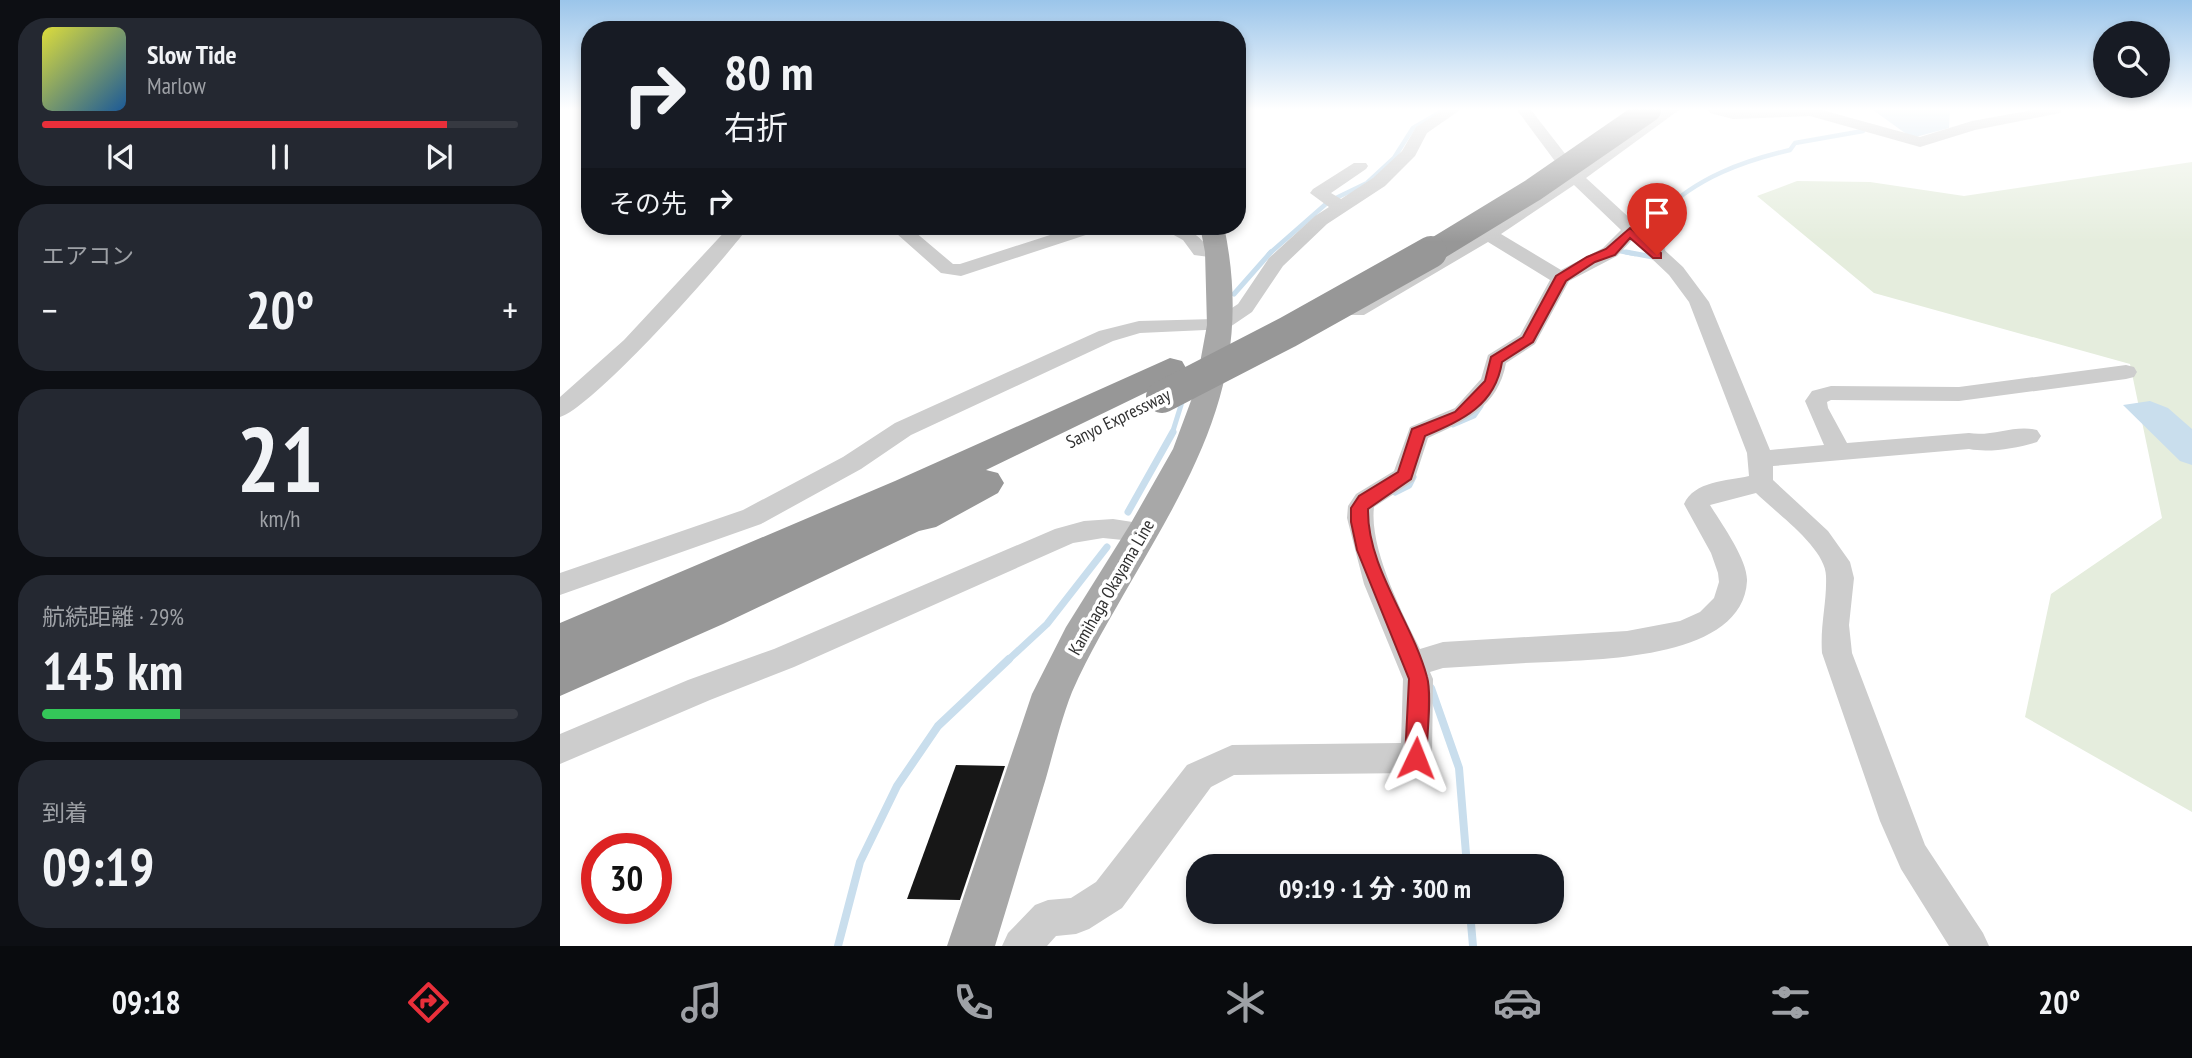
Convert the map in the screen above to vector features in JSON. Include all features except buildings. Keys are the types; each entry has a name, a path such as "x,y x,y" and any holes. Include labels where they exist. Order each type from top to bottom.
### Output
{"highway":[{"name":"Sanyo Expressway","path":"560,676 708,612 985,483 1166,382 1283,310 1412,239 1554,154"},
{"name":"Sanyo Expressway","path":"560,643 908,491 1303,324 1440,246 1556,176 1587,154"},
{"path":"560,700 758,605 985,483"},
{"path":"560,624 626,599 711,579"}],"main road":[{"name":"Kamihaga Okayama Line","path":"971,946 1052,694 1079,638 1143,532 1188,449 1209,390 1220,325 1214,239"}],"street":[{"path":"560,584 752,517 852,463 903,429 1106,336 1139,327 1220,325 1245,308 1276,262 1321,220 1379,182 1408,154"},
{"path":"1558,154 1576,178 1676,271 1699,302 1743,407 1742,416 1787,510 1803,521 1831,552 1840,570 1835,625 1837,653 1897,821 1913,857 1970,946"},
{"path":"1209,390 1418,278 1610,154"},
{"path":"1342,207 1319,193 1360,166"},
{"path":"1020,946 1048,918 1076,916 1109,895 1199,776 1232,760 1416,758 1418,679 1366,550 1359,522 1359,508 1365,500 1405,475 1418,433 1460,416 1485,390 1492,381 1496,360 1528,339 1558,276 1613,250 1630,231"},
{"path":"1488,234 1558,276"},
{"path":"560,409 657,317 732,235"},
{"path":"908,235 948,269 961,270 1068,235"},
{"path":"1187,235 1201,251 1214,239"},
{"path":"1841,454 1817,408 1816,401 1820,396 1831,393 1959,394 2126,372"},
{"path":"1413,664 1443,655 1652,641 1701,625 1717,613 1730,598 1733,583 1728,563 1697,504 1699,499 1765,467 1841,454 1969,441 1980,443 2029,436"},
{"path":"560,749 686,695 784,658 1064,536 1105,526 1143,532"}],"green space":[{"path":"2192,162 2192,812 2025,717 2051,594 2162,518 2130,364 1874,293 1757,196 1797,181 1870,182 1964,196"}],"water":[{"path":"2150,401 2168,408 2192,429 2192,465 2180,461 2123,405"}],"waterway":[{"path":"1336,198 1367,183 1396,154"},
{"path":"1663,254 1662,213 1675,201 1721,172 1775,154"},
{"path":"1270,253 1327,203"},
{"path":"1614,250 1635,254"},
{"path":"1626,252 1653,257 1663,254"},
{"path":"1234,294 1270,253"},
{"path":"1172,434 1182,402"},
{"path":"1453,425 1474,416 1481,406"},
{"path":"1128,512 1172,434"},
{"path":"1395,492 1409,485 1413,477"},
{"path":"1007,661 1047,624 1107,547"},
{"path":"838,946 860,862 897,786 938,726 1009,659"},
{"path":"1431,688 1459,768 1466,854"},
{"path":"1471,924 1473,946"}],"route":[{"path":"1416,758 1418,679 1366,550 1359,522 1359,508 1365,500 1402,479 1418,433 1460,416 1488,387 1492,381 1496,360 1528,339 1561,278 1610,252 1630,231 1657,255"}]}
